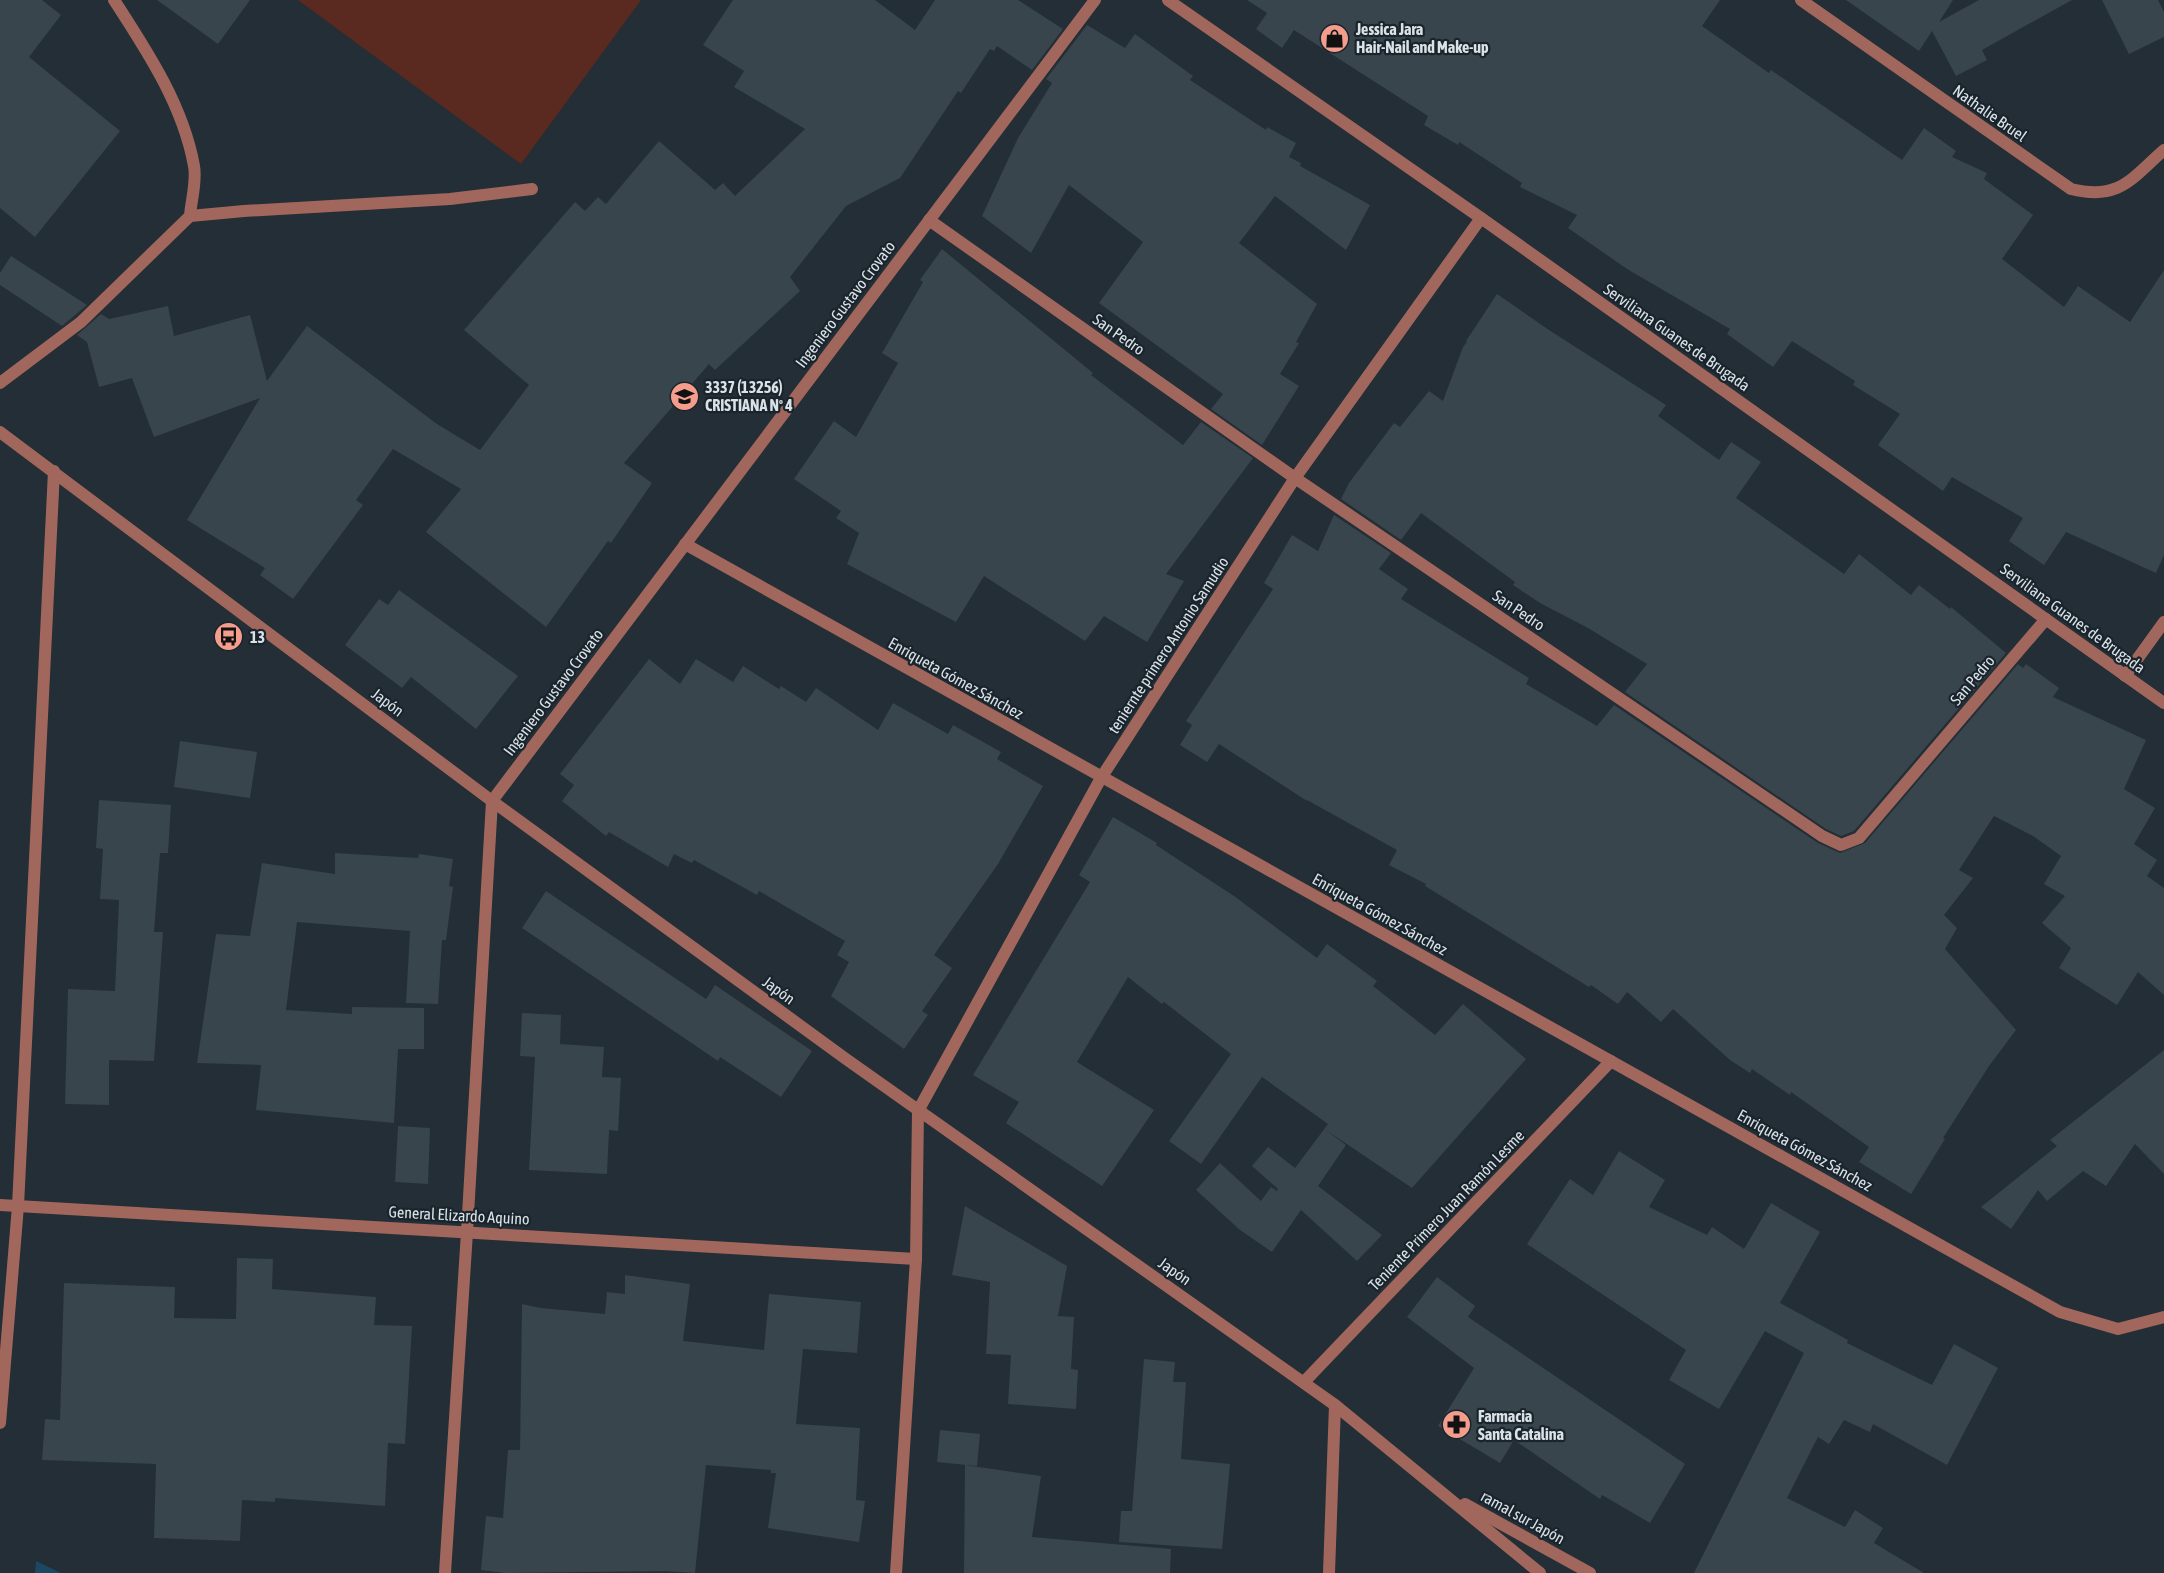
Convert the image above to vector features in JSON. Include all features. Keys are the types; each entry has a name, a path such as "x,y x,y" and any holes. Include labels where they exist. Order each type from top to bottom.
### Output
{"street":[{"path":"114,0 149,54 181,120 194,168 190,216"},
{"name":"Ingeniero Gustavo Crovato","path":"492,801 1095,0"},
{"name":"Serviliana Guanes de Brugada","path":"1168,0 1481,218 2164,703"},
{"name":"Nathalie Bruel","path":"1801,0 2071,189 2088,194 2105,193 2123,187 2164,150"},
{"path":"0,383 81,322 190,216 450,199 532,189"},
{"name":"teniernte primero Antonio Samudio","path":"918,1111 1101,778 1295,478 1481,218"},
{"name":"San Pedro","path":"929,220 1295,478 1822,836 1841,845 1859,838 2046,619"},
{"name":"Japón","path":"0,432 492,801 918,1111 1304,1382 1540,1573"},
{"path":"0,1423 18,1206 54,471"},
{"name":"Enriqueta Gómez Sánchez","path":"685,544 2060,1312 2118,1329 2164,1317"},
{"path":"2125,675 2164,622"},
{"path":"445,1573 492,801"},
{"name":"Teniente Primero Juan Ramón Lesme","path":"1304,1382 1611,1061"},
{"path":"896,1573 916,1259 918,1111"},
{"name":"General Elizardo Aquino","path":"0,1205 916,1259"},
{"path":"1329,1573 1335,1405"},
{"name":"ramal sur Japón","path":"1440,1491 1590,1573"}],"shaded area":[{"path":"298,0 641,0 521,164"}],"water":[{"path":"36,1561 61,1573 35,1573"}],"building":[{"path":"0,0 42,0 61,15 29,57 120,131 35,237 0,208"},
{"path":"157,0 250,0 218,44"},
{"path":"733,0 875,0 915,30 935,0 1018,0 1063,29 1032,70 997,46 994,51 990,49 961,93 958,91 900,178 846,206 790,277 800,291 715,370 709,364 624,463 652,483 611,543 608,541 546,627 426,532 461,489 393,449 356,500 363,505 293,599 260,575 265,568 187,520 260,398 154,437 132,378 99,387 87,342 77,335 101,314 109,319 168,306 174,336 250,315 267,381 307,326 437,424 480,450 529,385 464,330 575,202 585,211 598,197 606,204 659,141 715,190 723,183 735,196 805,129 734,87 744,71 703,45"},
{"path":"1247,0 1720,0 1702,26 1769,73 1771,70 1902,160 1924,128 1956,151 1952,157 1987,173 1984,179 2033,215 2002,259 2064,307 2078,286 2130,322 2164,270 2164,555 2156,573 2066,532 2044,565 2009,541 2023,518 1952,477 1943,491 1878,445 1900,414 1853,385 1855,381 1792,341 1773,367 1727,334 1730,329 1627,269 1568,228 1577,215 1520,187 1522,183 1459,142 1458,145 1424,125 1428,116 1294,30 1282,48 1256,29 1267,13"},
{"path":"1846,0 1953,0 1939,22 1979,0 2072,0 1982,50 1987,60 1956,76 1932,31 1919,51"},
{"path":"2102,0 2158,0 2164,12 2164,37 2129,54"},
{"path":"1087,25 1125,48 1135,34 1193,76 1190,80 1266,130 1267,127 1296,143 1289,157 1301,163 1300,166 1370,205 1346,250 1275,196 1239,243 1317,304 1296,342 1299,343 1280,374 1299,386 1262,445 1211,409 1223,394 1099,303 1143,242 1069,185 1031,253 982,216 1018,138 1052,83 1046,79"},
{"path":"942,249 1093,373 1091,375 1183,445 1201,422 1253,458 1166,574 1184,581 1147,642 1104,616 1085,641 984,576 956,622 847,564 859,533 836,518 841,511 794,479 834,421 856,437 898,363 882,353 923,282 920,280"},
{"path":"11,256 87,305 62,326 0,285 0,273"},
{"path":"1497,294 1666,405 1658,416 1719,460 1731,442 1761,462 1736,498 1844,574 1859,554 1911,595 1919,585 1950,609 1951,607 2006,653 1854,831 1841,836 1826,829 1625,692 1647,664 1513,585 1515,582 1421,513 1401,540 1341,499 1349,483 1394,423 1400,427 1429,391 1443,401 1466,341"},
{"path":"1334,515 1391,553 1379,569 1408,589 1401,599 1529,678 1526,684 1597,726 1614,705 1818,843 1840,853 1865,843 2018,664 2023,668 2026,664 2059,688 2053,697 2146,740 2124,789 2155,808 2134,844 2157,860 2147,876 2164,888 2164,995 2138,972 2117,1005 2059,968 2071,948 2042,923 2065,896 2044,884 2061,856 2033,836 1994,816 1959,870 1973,878 1944,915 1957,928 1945,949 2016,1030 1989,1066 1943,1138 1945,1139 1911,1194 1859,1162 1869,1147 1791,1092 1790,1095 1752,1069 1750,1073 1730,1060 1673,1009 1661,1022 1627,992 1618,1004 1591,985 1589,987 1425,886 1426,884 1389,865 1397,850 1307,801 1219,744 1207,762 1180,745 1192,725 1186,721 1273,589 1264,583 1292,535 1318,551"},
{"path":"399,590 518,676 476,729 411,677 402,688 345,645 379,599 388,605"},
{"path":"649,659 680,684 696,659 733,682 743,666 779,689 781,686 806,702 816,688 878,730 893,703 948,734 953,725 1001,752 997,759 1043,786 998,864 934,955 952,968 922,1011 928,1015 904,1049 831,996 849,962 837,955 845,941 759,891 757,895 694,860 692,863 674,854 668,867 609,832 606,836 562,801 574,785 560,774"},
{"path":"180,741 257,752 250,798 174,787"},
{"path":"99,800 171,805 168,853 160,853 154,932 163,932 154,1061 109,1060 109,1105 65,1104 68,989 115,991 119,900 100,899 103,849 96,848"},
{"path":"1113,817 1157,843 1156,845 1234,896 1317,958 1327,944 1377,981 1373,986 1435,1035 1463,1004 1526,1059 1412,1188 1326,1130 1346,1145 1318,1186 1382,1235 1357,1261 1301,1210 1272,1252 1240,1230 1196,1190 1220,1163 1261,1201 1271,1187 1277,1191 1278,1189 1252,1166 1268,1147 1295,1168 1328,1124 1262,1077 1201,1164 1169,1141 1231,1054 1128,977 1077,1062 1154,1110 1102,1186 1006,1123 1019,1102 973,1075 1090,882 1079,875"},
{"path":"335,853 418,858 419,854 453,859 449,886 453,887 446,940 442,940 438,1004 406,1003 410,931 297,922 286,1010 352,1014 352,1007 424,1008 424,1049 398,1049 394,1123 256,1110 261,1065 197,1063 216,934 250,936 262,863 335,874"},
{"path":"546,891 706,999 715,985 812,1051 781,1097 720,1057 718,1061 522,928"},
{"path":"522,1013 561,1015 560,1044 604,1047 602,1077 621,1078 618,1131 609,1130 607,1174 529,1170 535,1057 520,1056"},
{"path":"2164,1050 2164,1174 2135,1144 2106,1186 2083,1171 2047,1201 2038,1190 2011,1229 1981,1207 2057,1146 2050,1140"},
{"path":"398,1126 430,1128 428,1184 395,1182"},
{"path":"1619,1151 1665,1180 1649,1207 1707,1235 1712,1227 1744,1249 1771,1203 1820,1232 1780,1303 1848,1340 1847,1343 1932,1385 1954,1344 1998,1368 1947,1465 1873,1424 1870,1432 1844,1420 1829,1444 1818,1437 1787,1498 1845,1527 1855,1510 1883,1528 1874,1543 1924,1573 1694,1573 1804,1353 1765,1331 1719,1409 1669,1380 1686,1350 1527,1244 1570,1179 1593,1195"},
{"path":"965,1206 1067,1266 1058,1316 1074,1317 1071,1369 1078,1370 1076,1409 1008,1404 1011,1355 986,1354 990,1282 952,1275"},
{"path":"237,1258 273,1259 272,1289 376,1297 374,1325 412,1326 405,1444 388,1443 385,1506 275,1498 275,1502 242,1500 240,1541 154,1538 156,1464 42,1460 45,1419 60,1420 64,1283 175,1287 174,1318 236,1319"},
{"path":"625,1275 690,1284 683,1341 764,1350 769,1294 861,1302 857,1353 803,1349 796,1424 860,1428 856,1500 865,1501 859,1542 768,1528 776,1473 771,1473 771,1470 706,1465 695,1573 666,1571 505,1573 481,1570 486,1516 503,1518 508,1450 520,1450 522,1304 605,1314 607,1292 625,1294"},
{"path":"1437,1277 1475,1306 1468,1317 1685,1464 1650,1523 1602,1495 1600,1499 1514,1440 1500,1463 1438,1426 1474,1368 1407,1317"},
{"path":"1144,1359 1175,1362 1173,1382 1186,1382 1181,1459 1230,1464 1222,1549 1119,1542 1121,1511 1132,1511"},
{"path":"940,1430 980,1434 977,1466 937,1462"},
{"path":"965,1465 1041,1476 1032,1537 1171,1549 1170,1573 964,1573"}],"place":[{"name":"Jessica Jara Hair-Nail and Make-up","path":"1335,38"},
{"name":"3337 (13256) CRISTIANA Nº 4","path":"684,396"},
{"name":"13","path":"229,637"},
{"name":"Farmacia Santa Catalina","path":"1457,1425"}]}
